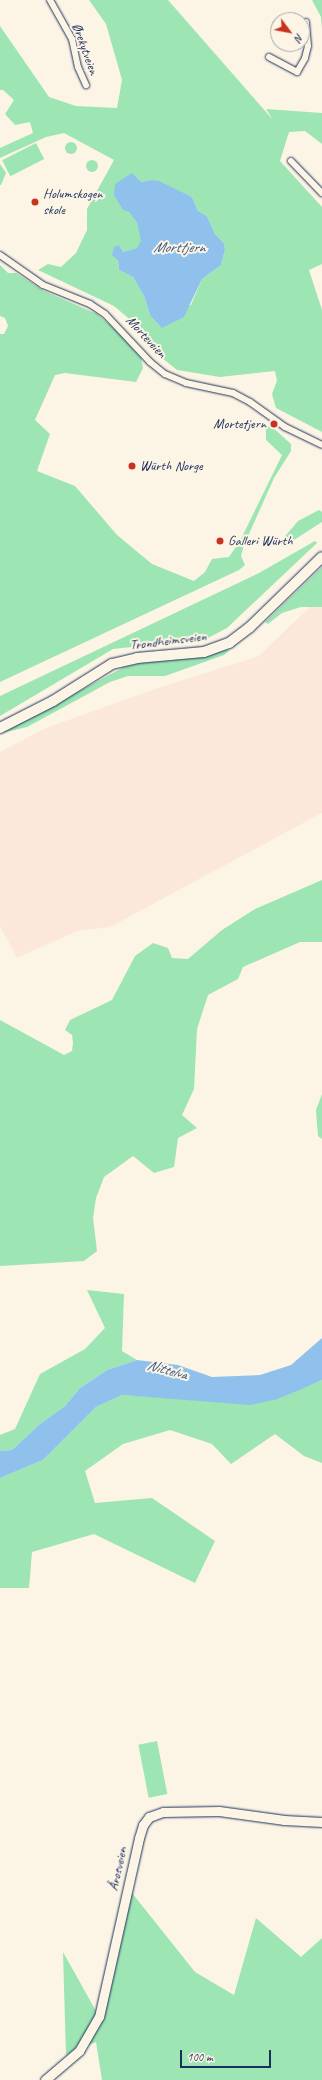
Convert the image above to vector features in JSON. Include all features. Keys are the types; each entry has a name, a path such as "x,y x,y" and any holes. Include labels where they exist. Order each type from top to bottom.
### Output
{"main road":[{"name":"Trondheimsveien","path":"0,728 53,701 112,664 137,658 204,652 229,642 250,627 322,557"},
{"name":"Årosveien","path":"45,2080 79,2051 100,2017 139,1838 148,1818 163,1812 219,1811 284,1820 322,1822"}],"street":[{"name":"Ørekytveien","path":"50,0 72,39 78,67 86,85"},
{"path":"269,57 297,72 305,58 306,52"},
{"path":"291,160 322,193"},
{"name":"Morteveien","path":"0,254 43,285 90,304 105,314 150,362 170,376 237,394 284,427 322,445"}],"shaded area":[{"path":"322,595 322,813 110,927 77,931 17,958 0,926 0,752 46,728 158,688 259,656"}],"green space":[{"path":"89,0 168,0 273,120 266,109 322,113 322,144 305,131 289,132 280,161 322,207 322,264 309,270 322,310 322,432 276,408 272,394 277,381 275,371 220,377 177,370 162,358 127,317 114,306 38,270 48,264 61,267 76,253 87,230 87,209 114,160 64,133 46,137 0,158 0,148 33,133 30,122 15,125 5,114 14,100 3,90 0,90 0,26 49,97 76,106 117,108 122,80 106,24","holes":["151,180 192,197 198,211 207,216 215,234 224,243 225,250 221,265 202,279 191,305 150,315 144,296 133,277 119,270 119,245 123,252 138,248 142,241 137,223 129,212 141,182"]},
{"path":"312,0 322,0 322,29 321,17"},
{"path":"71,142 75,144 77,148 75,152 71,154 67,152 65,148 67,144"},
{"path":"36,143 44,159 10,176 2,160"},
{"path":"92,160 96,162 98,166 96,170 92,172 88,170 86,166 88,162"},
{"path":"0,164 6,173 1,185 0,185"},
{"path":"0,265 8,273 16,273 44,291 97,314 116,330 141,358 143,368 136,382 65,373 55,375 35,420 50,434 37,471 75,486 117,535 152,564 194,581 205,572 212,559 229,557 240,541 282,455 266,440 266,426 271,426 291,444 291,451 274,478 244,545 241,556 245,565 239,570 0,682 0,334 4,334 8,326 5,318 0,316"},
{"path":"319,510 322,512 322,522 283,547 281,541 298,521"},
{"path":"315,541 317,543 227,628 206,639 113,649 0,716 0,696 259,573"},
{"path":"322,567 322,607 301,607 282,613 268,624 265,622"},
{"path":"223,650 230,650 224,655 165,676 128,676 110,682 27,727 2,733 124,667 143,662 207,656"},
{"path":"322,880 322,942 300,942 243,967 238,979 208,995 197,1029 194,1089 182,1115 197,1128 178,1138 174,1167 154,1173 133,1156 104,1177 96,1198 93,1218 97,1251 84,1261 0,1266 0,1020 64,1055 72,1051 72,1035 65,1030 70,1020 112,1000 135,956 153,943 168,948 172,958 188,959 222,930 255,909"},
{"path":"322,1094 322,1139 318,1136 316,1110"},
{"path":"87,1290 124,1294 122,1351 137,1360 107,1370 80,1388 65,1406 40,1424 12,1450 0,1451 0,1435 15,1429 40,1374 85,1349 105,1328"},
{"path":"322,1380 322,1463 304,1456 275,1434 231,1464 212,1444 170,1430 123,1444 85,1471 95,1503 152,1498 215,1541 195,1583 94,1534 32,1552 29,1588 0,1588 0,1478 43,1460 96,1407 122,1395 194,1399 278,1399"},
{"path":"157,1741 167,1794 149,1798 138,1745"},
{"path":"132,1893 195,1972 234,1995 256,1918 301,1957 322,1938 322,2080 102,2080 96,2042 66,2055 63,1952 101,2020"}],"water":[{"name":"Morttjern","path":"132,173 141,182 151,180 159,181 192,197 198,211 207,216 215,234 224,243 225,250 221,265 202,279 184,317 162,328 150,315 144,296 133,277 119,270 118,260 112,255 114,247 119,245 123,252 137,248 141,241 137,223 129,212 123,210 114,195 115,184"},
{"name":"Nittelva","path":"322,1338 322,1380 302,1389 278,1399 250,1405 122,1395 96,1407 43,1460 0,1478 0,1451 12,1450 40,1424 65,1406 80,1388 107,1370 137,1360 178,1365 212,1377 260,1375 291,1365"}],"place":[{"name":"Holumskogen skole","path":"35,202"},
{"name":"Mortetjern","path":"274,424"},
{"name":"Würth Norge","path":"132,466"},
{"name":"Galleri Würth","path":"220,541"}]}
